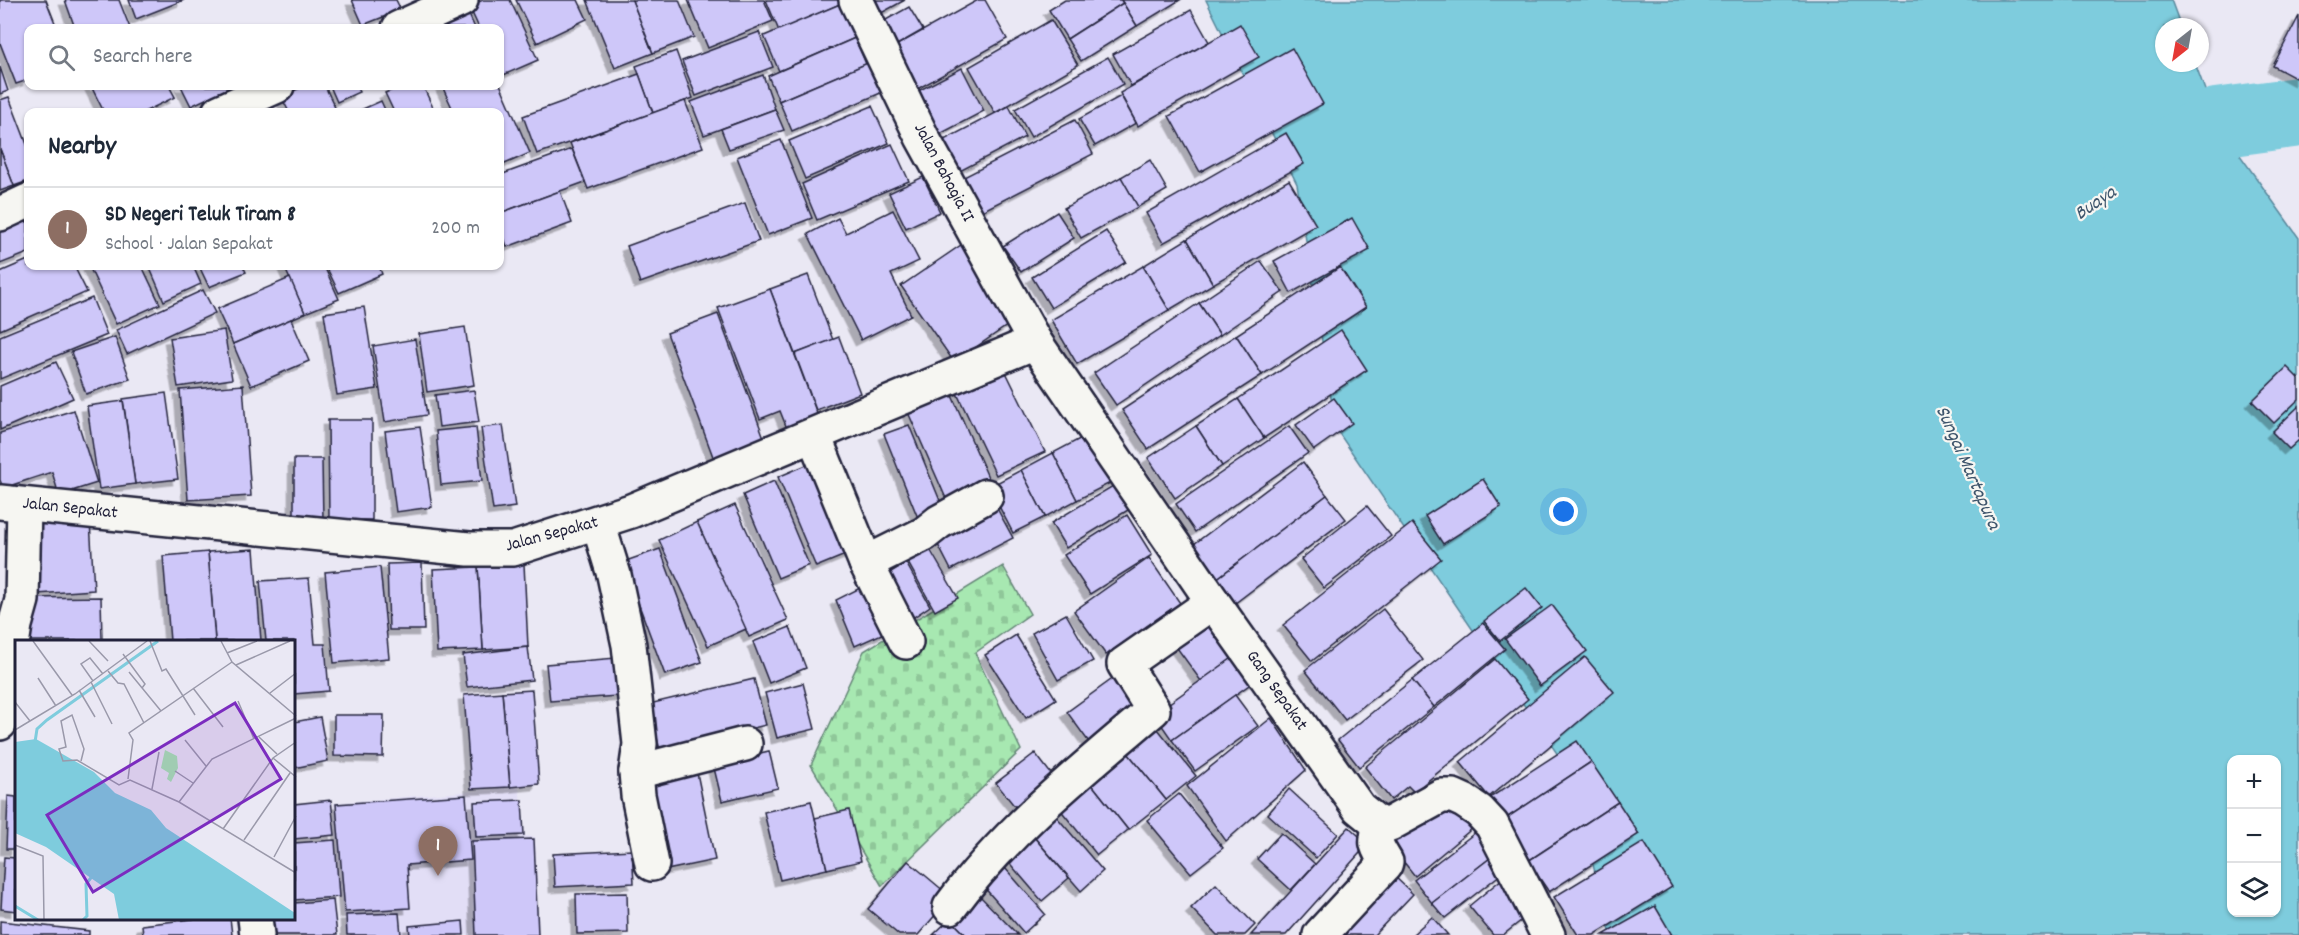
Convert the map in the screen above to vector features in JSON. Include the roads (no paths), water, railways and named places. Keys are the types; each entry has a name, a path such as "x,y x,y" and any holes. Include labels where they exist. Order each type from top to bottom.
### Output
{"street":[{"path":"408,24 461,0"},
{"name":"Jalan Bahagia II","path":"856,0 922,136 1035,342"},
{"path":"228,108 268,90"},
{"path":"0,214 24,203"},
{"name":"Jalan Sepakat","path":"12,503 469,549 513,549 598,523 814,436 1035,342"},
{"name":"Gang Sepakat","path":"1035,342 1213,602 1359,808 1380,825"},
{"path":"814,436 866,563 906,642"},
{"path":"866,563 924,534 939,522 986,496"},
{"path":"0,723 15,625 22,600 12,503"},
{"path":"598,523 614,575 629,645 640,744 636,772 638,795 652,864"},
{"path":"950,907 974,874 998,848 1059,790 1153,710 1124,664 1213,602"},
{"path":"636,772 745,744"},
{"path":"1320,935 1385,864 1375,841 1380,825 1390,824 1441,796 1453,796 1472,806 1492,825 1548,935"},
{"path":"255,920 257,935"}],"water":[{"name":"Sungai Martapura","path":"1206,0 2171,0 2178,18 2155,18 2155,72 2198,72 2217,123 2299,238 2299,935 1611,935 1569,771 1336,429 1297,184"}],"waterway":[{"name":"Buaya","path":"2136,176 2217,123 2299,112"}],"place":[{"name":"SD Negeri Teluk Tiram 8","path":"438,876"}]}
